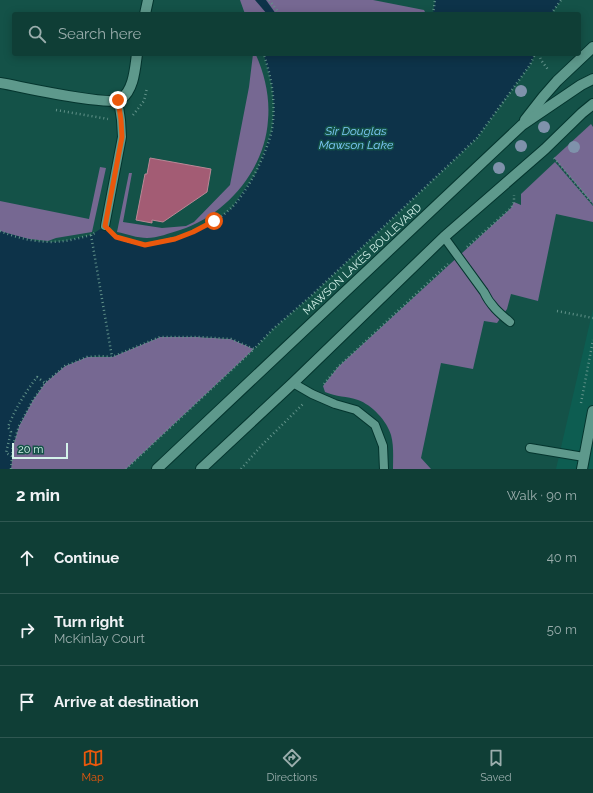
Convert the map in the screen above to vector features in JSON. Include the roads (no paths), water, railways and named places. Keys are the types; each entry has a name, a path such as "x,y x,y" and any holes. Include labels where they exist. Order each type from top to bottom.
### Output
{"street":[{"path":"145,12 148,0"},
{"path":"522,125 542,97 593,47"},
{"path":"0,83 98,100 118,100 127,93 132,83 137,56"},
{"name":"MAWSON LAKES BOULEVARD","path":"157,469 522,125 581,85 593,79"},
{"path":"201,469 293,383 444,237 545,149 582,112 593,104"},
{"path":"582,469 593,411"}],"lane":[{"path":"105,226 122,137 118,100"},
{"path":"444,237 484,292 488,302 510,322"},
{"path":"293,383 312,394 335,404 356,410 375,425 383,446 384,469"},
{"path":"530,448 584,457"}],"water":[{"path":"255,0 266,0 275,12 265,12"},
{"path":"435,0 561,0 552,12 433,12"},
{"name":"Sir Douglas Mawson Lake","path":"264,56 534,56 530,65 477,138 311,296 273,329 254,349 231,339 160,337 112,357 87,357 65,366 45,383 33,400 19,426 13,446 11,469 0,469 0,231 36,241 53,242 91,235 105,226 116,237 145,245 175,239 214,221 231,209 256,173 272,130 274,108 272,86"}]}
